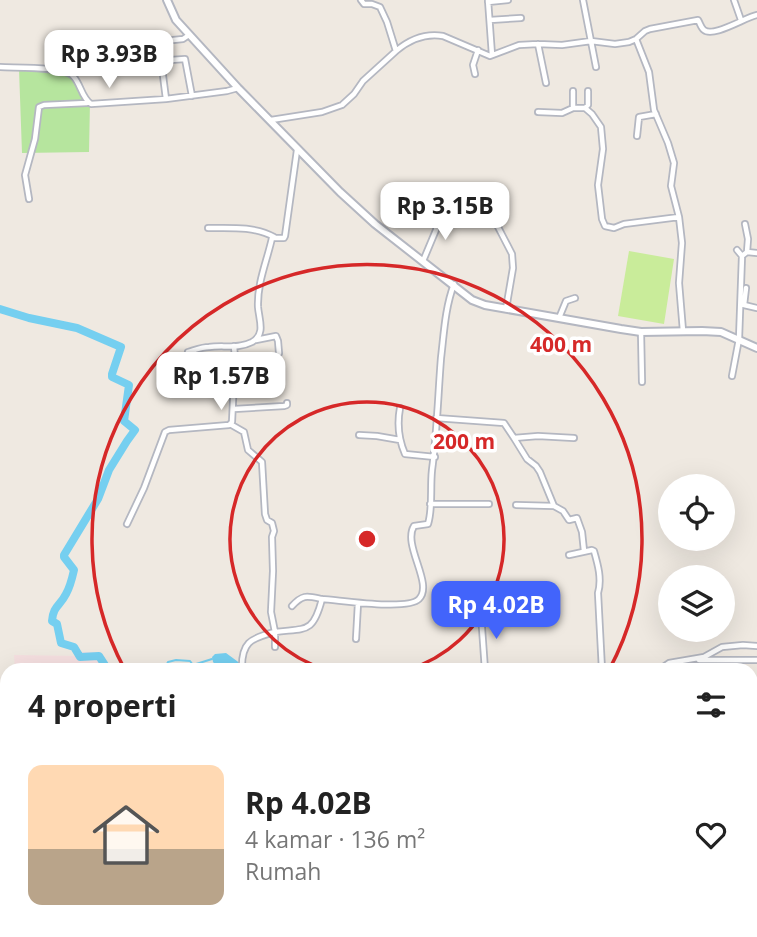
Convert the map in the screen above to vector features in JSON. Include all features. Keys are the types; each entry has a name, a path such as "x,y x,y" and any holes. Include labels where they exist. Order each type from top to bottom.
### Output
{"street":[{"path":"167,0 176,20 297,150 375,224 478,303 641,332 722,332 757,346"},
{"path":"361,0 364,4 380,7 396,51"},
{"path":"492,55 488,1 508,0"},
{"path":"583,0 596,67"},
{"path":"734,0 741,20"},
{"path":"270,121 322,112 342,105 363,81 396,51 416,38 443,36 492,55 519,45 629,42 645,31 687,21 698,20 708,32 757,15"},
{"path":"490,20 522,18"},
{"path":"144,43 189,35"},
{"path":"636,39 649,72 656,114 674,163 671,186 682,243 679,283 683,331"},
{"path":"538,44 546,83"},
{"path":"475,74 473,65 478,50"},
{"path":"142,62 185,59 192,96"},
{"path":"161,60 166,99"},
{"path":"0,67 67,72 75,78 88,103"},
{"path":"29,199 25,175 35,139 39,107 166,99 238,88"},
{"path":"573,91 573,108"},
{"path":"586,108 588,91"},
{"path":"538,112 562,113 573,108 586,108 602,129 603,149 598,185 605,226 614,228 624,224 679,217"},
{"path":"637,136 639,117 656,114"},
{"path":"208,228 238,228 284,237 297,150"},
{"path":"468,190 466,197 473,208 497,225 512,254 513,268 506,309"},
{"path":"423,261 436,230 441,205 450,204"},
{"path":"745,224 747,252"},
{"path":"256,340 261,329 258,304 261,276 274,237"},
{"path":"732,376 739,339 742,256 737,250"},
{"path":"742,256 747,252 757,253"},
{"path":"292,606 308,596 358,603 405,604 418,600 423,590 410,535 414,526 428,523 446,311 454,284"},
{"path":"746,288 744,305 757,308"},
{"path":"559,318 566,301 575,298"},
{"path":"641,332 642,382"},
{"path":"188,352 206,346 234,346 276,336 279,354"},
{"path":"230,424 233,420 234,346"},
{"path":"233,409 284,407 287,402"},
{"path":"400,408 400,440 405,454 435,457"},
{"path":"436,418 504,424 527,459 540,472 554,506"},
{"path":"127,524 165,432 230,424 242,429 248,450 262,462 265,514 274,531 271,612 275,648"},
{"path":"359,435 400,440"},
{"path":"514,438 574,438"},
{"path":"430,504 489,503"},
{"path":"516,505 554,506 569,520 578,518 584,551"},
{"path":"569,555 594,550 599,568 601,663"},
{"path":"242,663 241,656 256,636 310,626 316,620 322,599"},
{"path":"356,639 358,603"},
{"path":"481,614 484,663"},
{"path":"669,663 704,657 727,645 757,646"},
{"path":"691,660 757,660"}],"shaded area":[{"path":"82,652 100,652 108,663 15,663 14,655 82,656"}],"green space":[{"path":"19,69 71,73 81,97 90,102 89,152 22,153"},
{"path":"629,251 674,259 664,324 618,316"}],"water":[{"path":"226,653 240,663 214,663 212,657"}],"waterway":[{"path":"0,309 77,328 121,347 112,377 129,385 124,421 135,430 109,470 98,499 64,555 74,570 69,589 55,609 52,621 57,624 61,643 74,647 80,657 99,656 104,663"},
{"path":"199,663 212,659"},
{"path":"168,663 176,660 192,663"}]}
